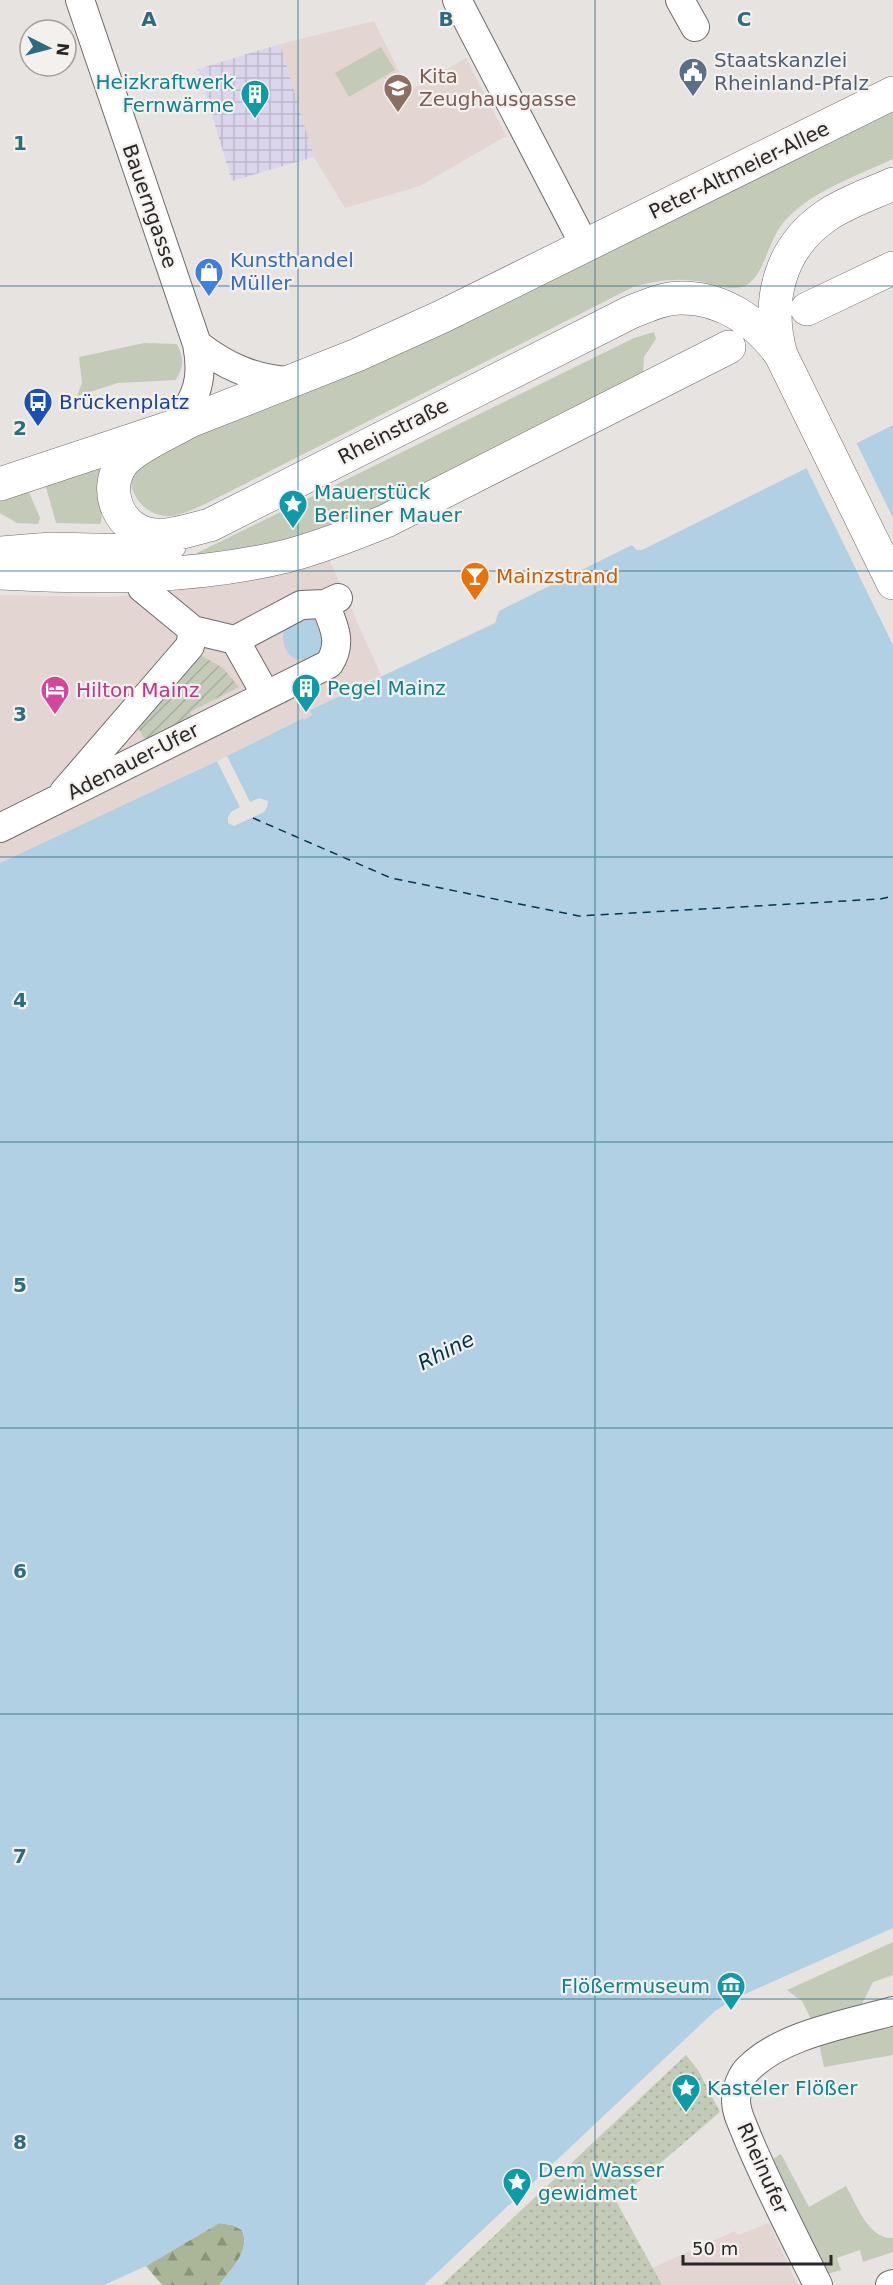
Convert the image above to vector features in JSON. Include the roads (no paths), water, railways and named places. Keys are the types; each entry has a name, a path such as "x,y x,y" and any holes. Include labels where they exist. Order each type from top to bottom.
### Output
{"main road":[{"name":"Peter-Altmeier-Allee","path":"585,246 893,93"},
{"path":"893,184 827,215 811,227 789,255 777,288 774,308 781,355 893,584"},
{"name":"Rheinstraße","path":"0,484 184,423 327,368 441,317 585,246"},
{"path":"807,309 892,281"},
{"name":"Rheinstraße","path":"184,423 130,455 123,462 114,480 114,499 121,517 136,530 145,534 167,534 210,525 514,370 658,301 691,298 727,308 760,330 781,355"},
{"path":"0,573 114,577 172,574 245,565 288,555 386,521 729,347"},
{"path":"0,553 51,549 121,552 150,549 175,542 210,525"}],"street":[{"name":"Bauerngasse","path":"80,0 197,344 200,361 197,391 184,423"},
{"path":"457,0 585,246"},
{"path":"680,0 695,27"},
{"path":"197,344 216,358 237,369 256,376 293,381"},
{"path":"142,588 191,638 236,640 266,695"},
{"name":"Adenauer-Ufer","path":"0,828 329,664 335,655 338,637 332,601 301,605 236,640"},
{"path":"56,800 191,638"},
{"name":"Rheinufer","path":"818,2285 755,2156 735,2100 741,2080 748,2068 768,2053 785,2044 893,2011"}],"water":[{"name":"Rhine","path":"893,425 893,1928 736,1998 715,2011 424,2285 219,2285 242,2252 244,2238 242,2230 232,2225 219,2223 146,2266 104,2285 0,2285 0,863 303,718 304,720 312,715 310,710 495,623 499,611 632,545 637,550 642,550"},
{"path":"313,616 324,625 322,651 309,659 294,658 286,649 284,628 287,622"}],"place":[{"name":"Staatskanzlei Rheinland-Pfalz","path":"693,98"},
{"name":"Kita Zeughausgasse","path":"398,114"},
{"name":"Heizkraftwerk Fernwärme","path":"255,120"},
{"name":"Kunsthandel Müller","path":"209,298"},
{"name":"Brückenplatz","path":"38,428"},
{"name":"Mauerstück Berliner Mauer","path":"293,530"},
{"name":"Mainzstrand","path":"475,602"},
{"name":"Pegel Mainz","path":"306,714"},
{"name":"Hilton Mainz","path":"55,716"},
{"name":"Flößermuseum","path":"731,2012"},
{"name":"Kasteler Flößer","path":"686,2114"},
{"name":"Dem Wasser gewidmet","path":"517,2208"}]}
